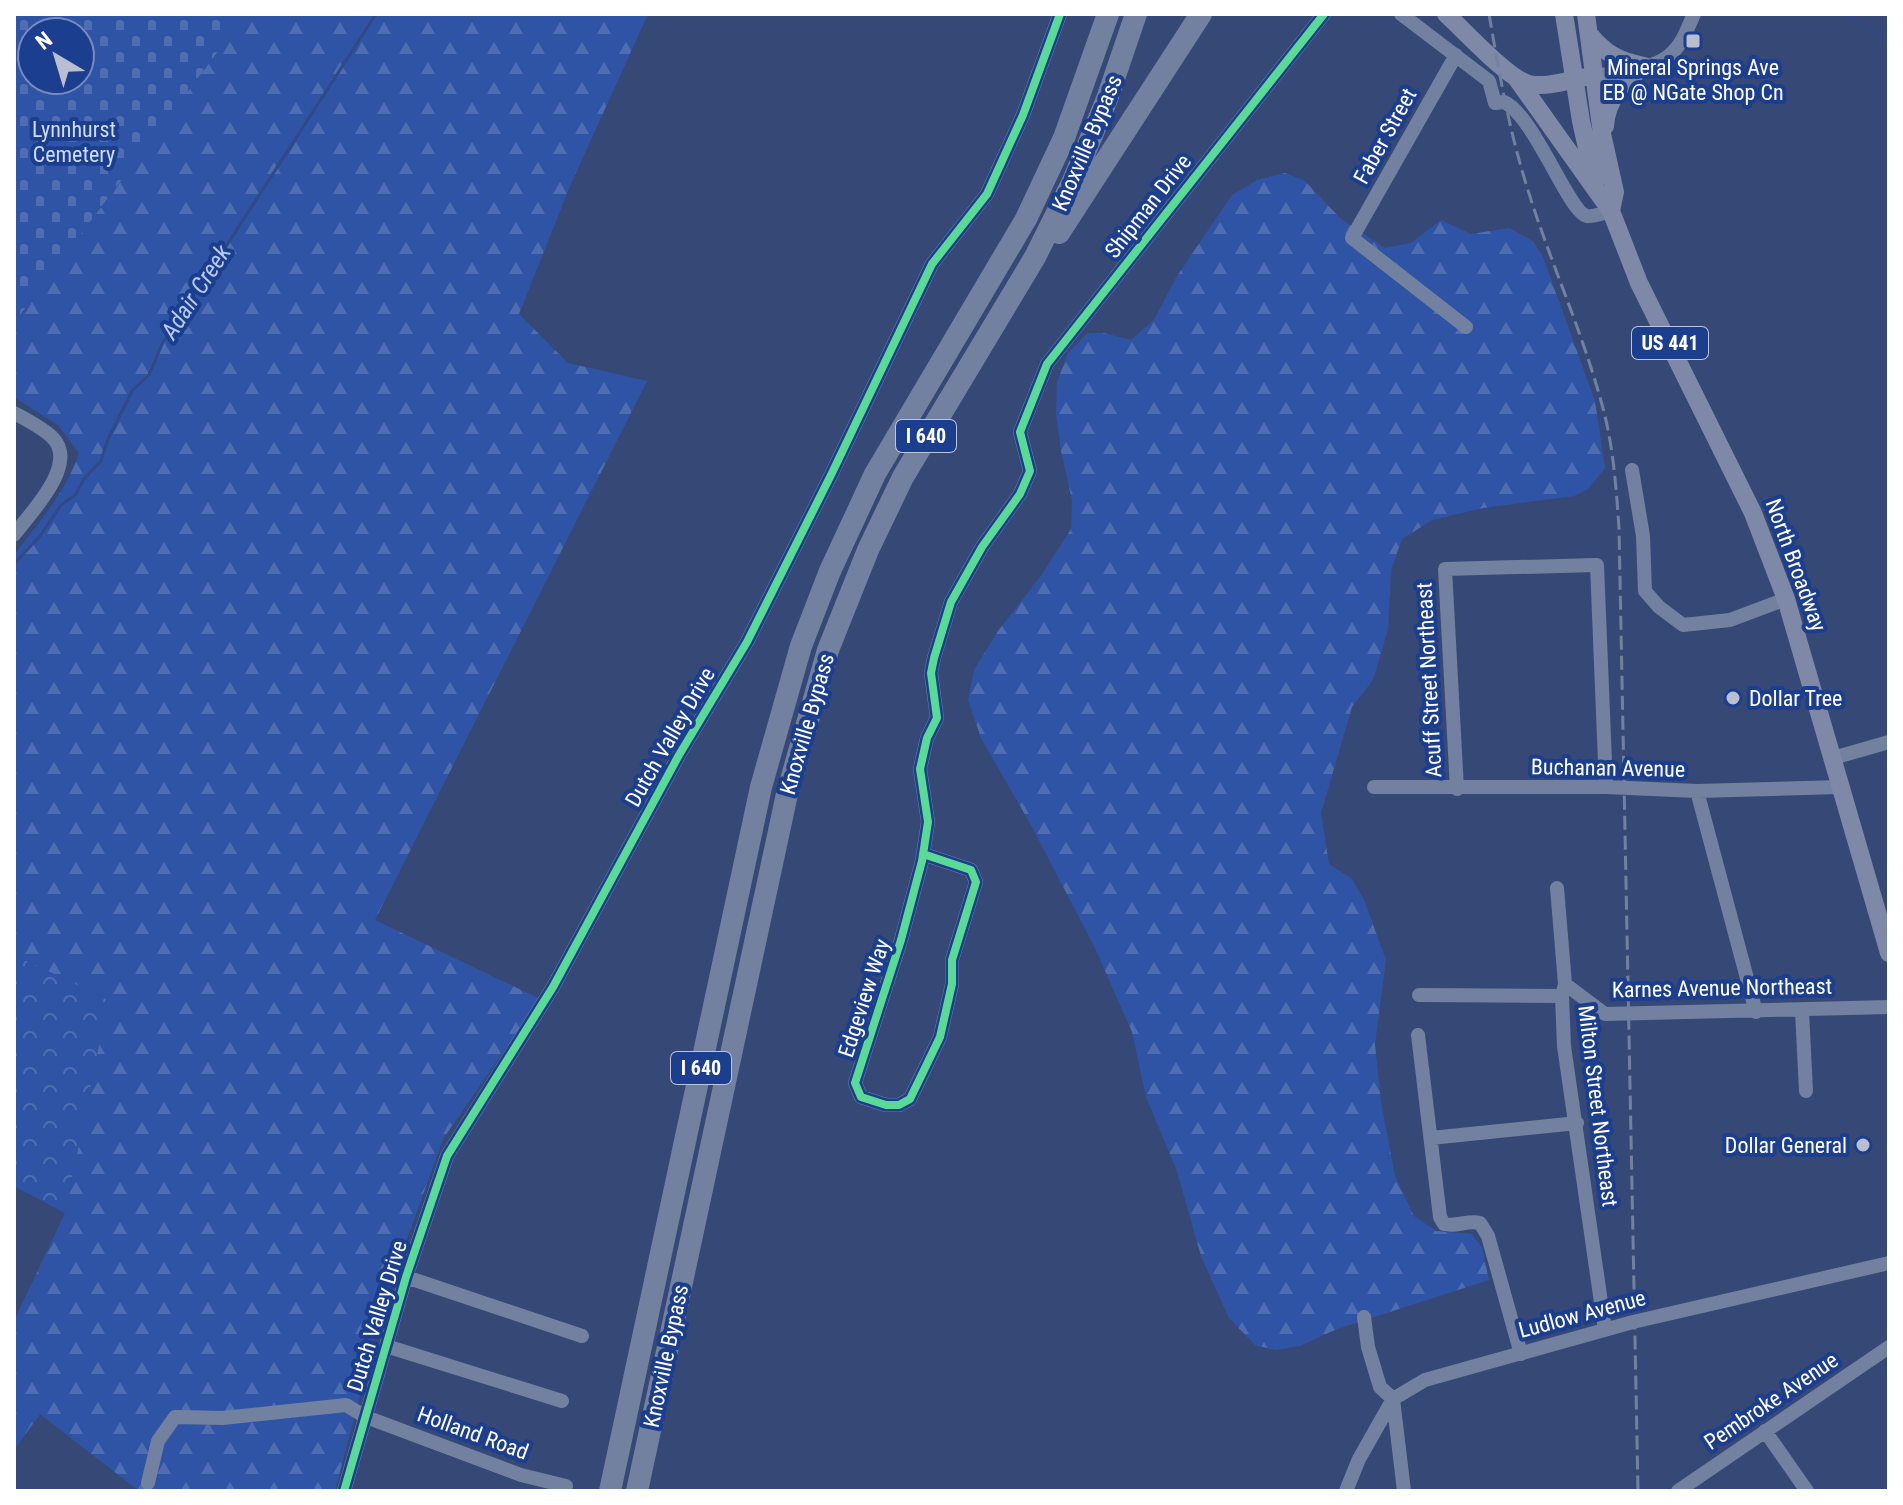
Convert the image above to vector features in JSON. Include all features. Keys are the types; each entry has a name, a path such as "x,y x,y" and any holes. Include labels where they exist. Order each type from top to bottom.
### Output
{"highway":[{"path":"782,708 785,661 833,536 859,481 905,400 1010,227 1056,124 1094,14"},
{"name":"Knoxville Bypass","path":"610,1491 761,787 782,708 811,620 852,522 887,451 1026,219 1064,138 1108,14"},
{"name":"Knoxville Bypass","path":"637,1491 787,794 819,675 850,591 903,477 1011,299 1073,181 1136,14"},
{"path":"1011,299 1078,208 1201,14"}],"main road":[{"path":"1446,14 1517,79 1598,194"},
{"name":"North Broadway","path":"1564,14 1604,141 1615,192 1611,211"},
{"name":"North Broadway","path":"1586,14 1589,34 1584,77 1598,194 1611,211 1639,283 1753,513 1786,599 1889,953"},
{"path":"1589,34 1610,56 1621,62 1644,66"},
{"path":"1604,141 1606,111 1612,97 1644,66"},
{"path":"1517,79 1540,85 1584,77"}],"street":[{"name":"Dutch Valley Drive","path":"344,1491 406,1277 447,1156 553,987 679,755 747,642 932,264 987,194 1023,115 1060,14"},
{"name":"Shipman Drive","path":"1020,432 1047,364 1324,14"},
{"path":"1401,14 1489,81 1495,103 1504,102 1519,112 1577,210 1589,216 1611,211"},
{"path":"1584,77 1644,66 1671,54 1681,42 1694,14"},
{"name":"Faber Street","path":"1456,55 1352,238 1466,327"},
{"path":"14,413 54,439 61,458 57,476 14,535"},
{"name":"Edgeview Way","path":"923,854 971,870 976,882 952,960 952,984 940,1037 910,1099 899,1105 886,1105 861,1097 855,1083 901,940 923,854 928,822 920,769 927,738 937,718 931,673 951,602 982,547 1020,494 1030,471 1020,432"},
{"path":"1632,470 1643,536 1645,591 1659,607 1683,625 1730,620 1786,599"},
{"name":"Acuff Street Northeast","path":"1457,789 1445,569 1597,565 1606,787"},
{"path":"1833,758 1889,742"},
{"name":"Buchanan Avenue","path":"1374,787 1606,787 1697,791 1841,787"},
{"path":"1697,791 1756,1012"},
{"name":"Milton Street Northeast","path":"1557,888 1564,1046 1605,1330"},
{"path":"1419,995 1563,990"},
{"name":"Karnes Avenue Northeast","path":"1563,990 1605,1014 1889,1007"},
{"path":"1802,1011 1806,1091"},
{"path":"1418,1035 1440,1217 1444,1224 1453,1226 1471,1221 1480,1223 1488,1236 1521,1354"},
{"path":"1431,1138 1577,1123"},
{"name":"Ludlow Avenue","path":"1393,1399 1425,1380 1605,1330 1889,1263"},
{"path":"406,1277 582,1336"},
{"path":"1364,1317 1368,1347 1380,1387 1393,1399 1404,1491"},
{"path":"386,1346 562,1401"},
{"name":"Pembroke Avenue","path":"1678,1491 1889,1347"},
{"path":"1346,1491 1359,1459 1393,1399"},
{"name":"Holland Road","path":"148,1483 158,1441 175,1417 223,1418 346,1405 366,1417 521,1475 566,1486"},
{"path":"1765,1431 1807,1491"}],"green space":[{"name":"Lynnhurst Cemetery","path":"14,14 246,14 14,323"},
{"path":"246,14 648,14 570,186 519,314 568,363 647,381 375,920 540,999 443,1139 384,1303 335,1491 139,1491 40,1414 14,1450 14,1321 65,1213 108,1000 14,955 14,555 59,493 79,453 58,425 14,397 14,323"},
{"path":"1285,173 1305,181 1341,219 1385,248 1411,243 1441,220 1471,234 1509,228 1533,241 1543,257 1595,401 1605,468 1588,489 1574,496 1483,508 1432,520 1402,539 1391,570 1388,629 1373,680 1352,707 1321,813 1329,864 1352,879 1364,900 1386,960 1375,1044 1381,1102 1395,1176 1414,1216 1436,1231 1472,1234 1482,1248 1489,1280 1337,1329 1300,1346 1275,1350 1255,1345 1229,1318 1201,1256 1177,1171 1146,1097 1132,1032 1095,948 981,738 968,700 974,670 1071,529 1072,500 1056,414 1057,382 1068,353 1088,333 1104,333 1131,340 1154,320 1177,276 1232,195 1257,180"},
{"path":"14,955 108,1000 65,1213 14,1186"}],"waterway":[{"name":"Adair Creek","path":"14,564 101,461 108,439 132,391 149,375 163,342 200,282 207,276 376,14"},
{"path":"1843,14 1889,40"}],"railway":[{"path":"1489,14 1521,166 1593,374 1608,432 1615,480 1619,528 1638,1491"}],"cycle path":[{"path":"344,1491 406,1277 447,1156 553,987 679,755 747,642 932,264 987,194 1023,115 1060,14"},
{"path":"923,854 971,870 976,882 952,960 952,984 940,1037 910,1099 899,1105 886,1105 861,1097 855,1083 901,940 922,861 928,822 920,769 927,738 937,718 931,673 951,602 982,547 1020,494 1030,471 1020,432 1047,364 1324,14"}],"place":[{"name":"Mineral Springs Ave EB @ NGate Shop Cn","path":"1693,41"},
{"name":"Dollar Tree","path":"1733,698"},
{"name":"Dollar General","path":"1863,1145"}]}
